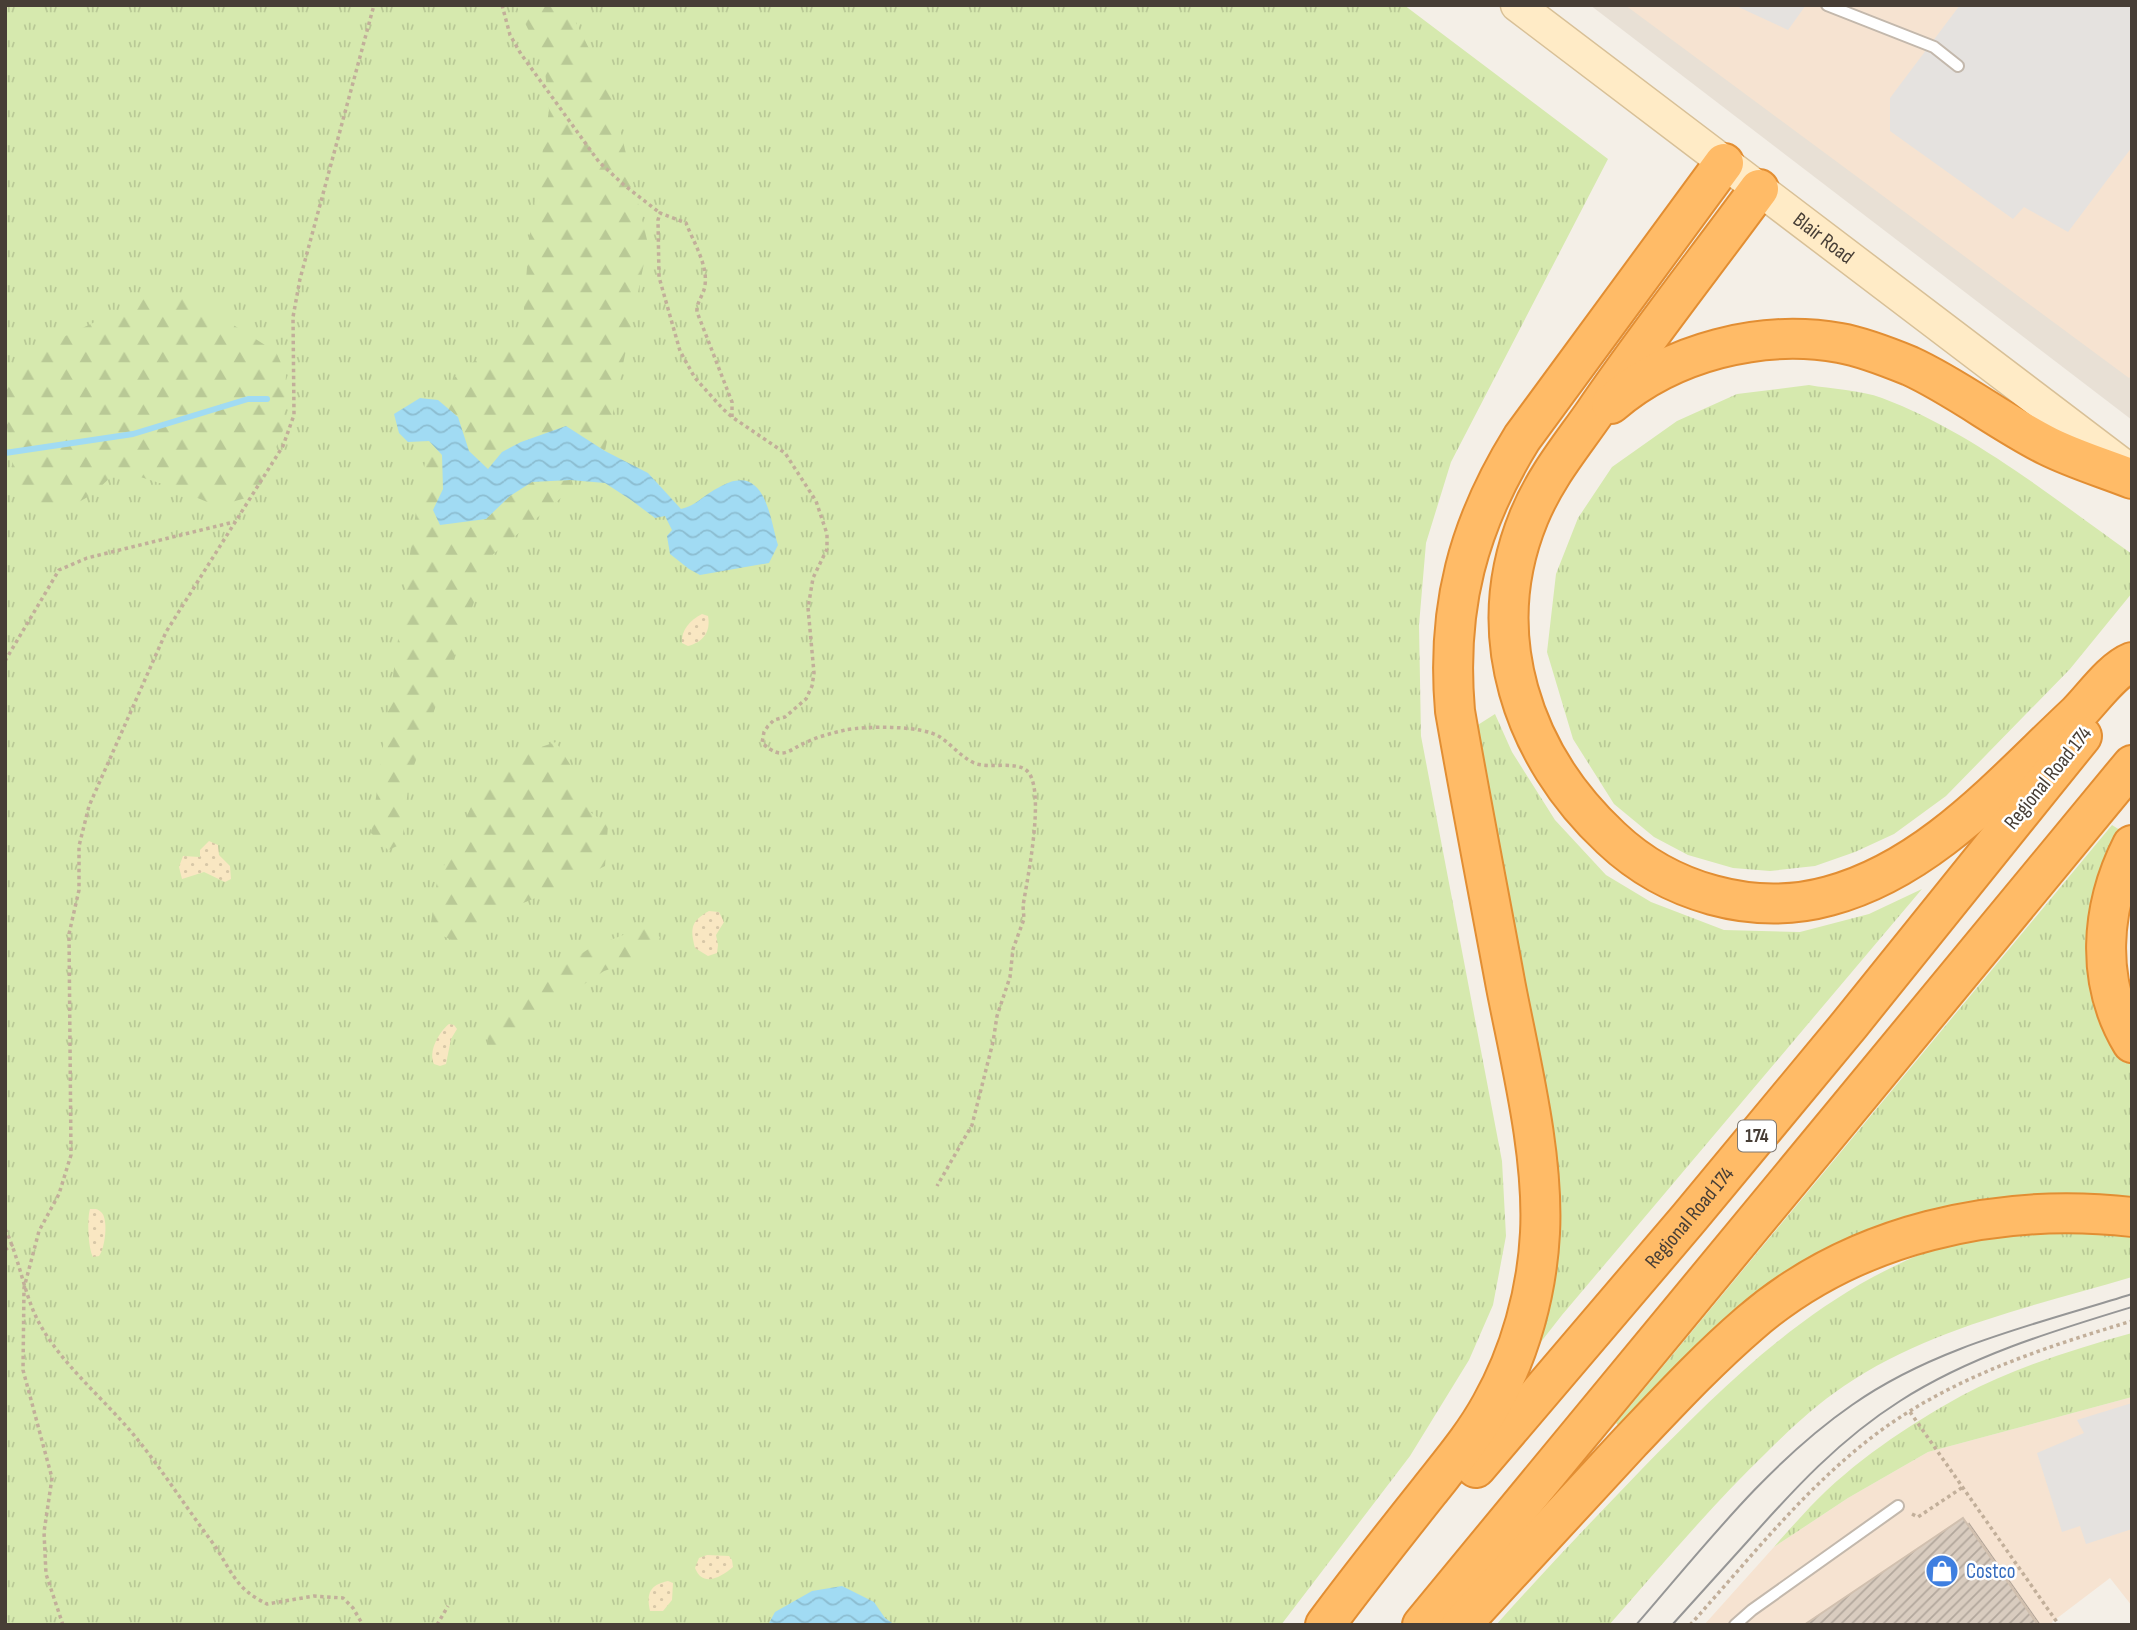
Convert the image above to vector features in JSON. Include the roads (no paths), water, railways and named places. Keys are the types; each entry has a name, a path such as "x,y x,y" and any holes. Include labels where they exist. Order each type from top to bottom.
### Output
{"highway":[{"path":"1334,1620 1476,1431 1492,1404 1518,1343 1528,1311 1538,1256 1540,1233 1537,1166 1526,1091 1455,711 1455,635 1466,561 1483,510 1522,438 1724,163"},
{"path":"1759,189 1564,453 1548,478 1527,521 1520,545 1510,598 1509,627 1514,676 1540,748 1580,807 1617,844 1648,866 1700,892 1725,899 1777,904 1827,897 1873,880 1916,856 1973,811 2084,707 2123,666 2132,662"},
{"path":"1585,426 1616,399 1651,377 1710,351 1779,339 1839,343 1911,367 2048,446 2132,479"},
{"name":"Regional Road 174","path":"1334,1620 1680,1228 1850,1024 2132,674"},
{"name":"174","path":"1422,1625 2132,765"},
{"path":"2132,845 2115,884 2105,958 2108,984 2115,1007 2132,1043"},
{"path":"1461,1625 1703,1367 1751,1322 1810,1281 1892,1242 1972,1221 2052,1212 2132,1217"}],"main road":[{"name":"Blair Road","path":"1517,5 2132,472"}],"lane":[{"path":"1826,5 1934,47 1958,66"},
{"path":"1735,1625 1898,1506"}],"water":[{"path":"420,398 438,400 458,417 469,451 488,469 502,452 521,442 566,426 605,451 648,473 681,509 727,483 745,481 761,492 770,513 778,545 769,563 700,575 670,554 667,536 672,530 665,516 655,518 605,483 570,480 532,482 510,496 486,519 440,525 433,510 443,489 442,455 429,441 408,442 399,433 394,414"},
{"path":"842,1586 874,1602 885,1618 895,1625 768,1625 775,1612 812,1591"}],"waterway":[{"path":"5,453 133,434 248,399 267,399"}],"tram line":[{"path":"1636,1625 1764,1480 1821,1428 1852,1405 1917,1367 1952,1352 2132,1294"},
{"path":"1672,1625 1800,1484 1838,1448 1878,1416 1927,1385 1983,1358 2042,1335 2132,1307"}],"place":[{"name":"Costco","path":"1942,1571"}]}
